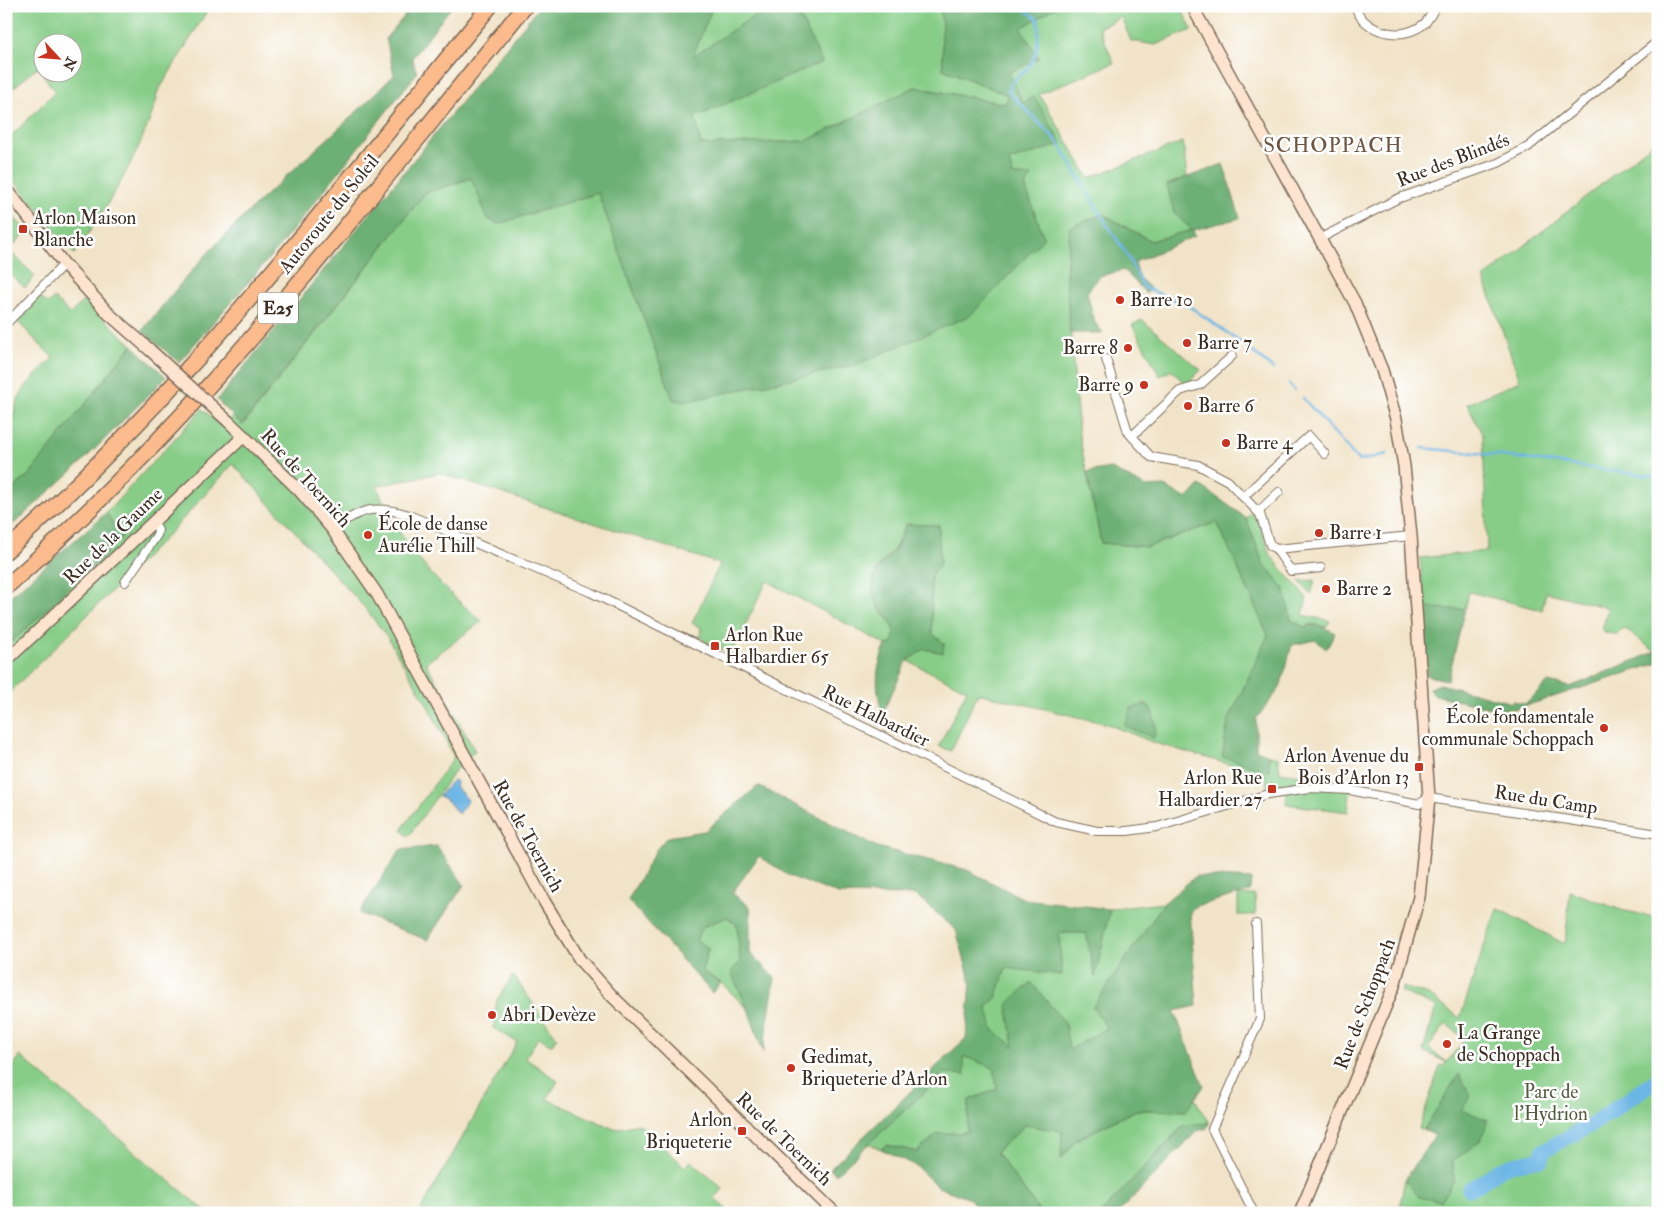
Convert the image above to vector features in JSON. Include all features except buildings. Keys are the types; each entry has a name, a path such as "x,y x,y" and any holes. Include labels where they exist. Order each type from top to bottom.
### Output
{"highway":[{"name":"Autoroute du Soleil","path":"6,552 97,467 205,351 304,235 490,6"},
{"name":"Autoroute du Soleil","path":"6,587 56,544 115,487 225,369 324,252 525,6"}],"main road":[{"name":"Rue de Schoppach","path":"1192,6 1355,303 1382,370 1396,419 1404,466 1411,536 1429,798 1419,897 1404,956 1394,986 1300,1213"},
{"path":"6,188 64,264"},
{"name":"Rue de Toernich","path":"64,264 109,314 228,421 299,490 332,529 377,594 496,815 580,960 613,997 836,1213"},
{"name":"Rue de la Gaume","path":"6,661 244,436"}],"street":[{"path":"1355,6 1357,12 1371,27 1389,34 1408,32 1417,28 1425,23 1436,6"},
{"name":"Rue des Blindés","path":"1320,238 1396,199 1498,164 1528,147 1658,41"},
{"path":"6,324 64,264"},
{"path":"1132,436 1180,391 1200,385 1232,356"},
{"path":"1106,359 1128,432 1151,456 1198,465 1228,481 1258,512 1264,523 1270,545 1291,570 1321,568"},
{"path":"1243,497 1309,436 1325,454"},
{"path":"1258,512 1279,492"},
{"name":"Rue Halbardier","path":"332,529 356,513 377,508 390,509 409,515 590,592 1056,822 1097,831 1127,831 1157,826 1268,794 1310,788 1350,790 1419,804 1429,798"},
{"path":"125,582 156,535 158,530 154,521"},
{"path":"1276,550 1411,536"},
{"name":"Rue du Camp","path":"1429,798 1658,834"},
{"path":"1254,1213 1212,1129 1260,1019 1256,924"}],"green space":[{"path":"6,6 210,6 156,95 157,99 150,120 122,180 74,254 6,171 6,141 55,92 48,82 82,82 82,32 32,32 32,72 6,94"},
{"path":"413,6 452,6 412,58 417,73 283,242 179,362 142,331 185,279 230,230 394,75 386,38"},
{"path":"540,6 713,6 693,56 769,6 820,6 800,17 822,62 695,117 701,145 806,141 915,87 1006,104 1008,95 943,69 941,6 1058,6 1021,28 1039,58 1009,73 1023,103 1034,96 1062,144 1009,161 1013,176 1032,176 1025,186 1044,238 971,315 855,365 683,402 673,399 598,193 498,224 488,219 471,178 425,193 242,425 217,400"},
{"path":"713,6 769,6 692,57"},
{"path":"820,6 941,6 943,69 1008,95 1006,104 915,87 806,141 701,145 695,117 822,62 800,17"},
{"path":"1058,6 1180,6 1192,30 1155,45 1131,41 1121,17 1099,28 1114,63 1039,94 1089,178 1183,142 1187,177 1167,185 1193,230 1151,241 1103,214 1070,227 1066,277 1079,435 1101,543 1147,547 1217,522 1268,635 1228,722 1269,770 1269,755 1278,757 1280,772 1314,777 1317,769 1322,770 1320,778 1351,783 1348,812 1286,804 1287,790 1268,794 1266,775 1155,743 1107,724 978,693 951,751 939,746 967,690 908,661 924,649 942,652 944,644 932,633 931,575 906,524 895,548 876,569 877,601 881,610 893,625 894,636 892,645 886,645 767,581 731,654 705,642 700,636 701,628 692,623 720,564 439,473 377,486 396,526 420,561 449,592 482,621 426,663 475,751 459,765 408,837 402,829 454,757 428,706 388,638 366,609 233,464 170,533 6,696 6,647 58,599 73,580 84,576 121,537 106,513 202,409 222,426 234,415 243,425 425,193 472,178 488,219 498,223 598,193 673,399 683,402 854,365 1044,238 1025,186 1013,176 1008,161 1062,144 1034,97 1023,103 1009,73 1021,28","holes":["1145,703 1153,737 1125,726"]},
{"path":"1658,139 1658,654 1624,628 1617,635 1602,631 1608,608 1546,592 1542,610 1469,592 1465,609 1424,608 1420,558 1487,551 1483,436 1467,404 1520,381 1484,278"},
{"path":"1223,164 1240,218 1193,230 1195,236 1135,262 1139,278 1150,288 1146,293 1124,270 1100,276 1087,292 1094,321 1103,333 1070,333 1066,277 1070,227 1103,214 1151,241 1192,230 1174,213 1167,185"},
{"path":"6,206 26,232 9,250 35,276 25,288 6,270"},
{"path":"39,296 48,304 54,298 70,314 84,300 132,345 28,476 6,494 9,438 15,409 26,386 53,358 16,320"},
{"path":"1142,320 1201,370 1186,385 1172,370 1160,376 1132,325"},
{"path":"132,345 166,377 84,460 6,531 6,494 28,476"},
{"path":"1110,468 1146,487 1164,486 1187,499 1200,485 1246,518 1263,563 1284,588 1291,620 1304,627 1320,626 1335,633 1326,649 1316,640 1292,645 1280,688 1256,719 1256,750 1269,755 1269,771 1222,757 1228,722 1268,635 1217,522 1147,547 1101,543 1087,472"},
{"path":"1251,512 1259,523 1271,556 1307,598 1303,615 1330,621 1326,627 1313,624 1304,627 1291,620 1284,588 1263,563 1246,518"},
{"path":"106,513 122,537 84,576 73,580 58,599 6,647 6,600"},
{"path":"906,524 939,525 940,566 931,575 932,633 944,644 943,653 924,649 907,661 882,714 877,687 879,663 886,645 892,644 894,635 890,621 874,597 874,581 877,570 897,546"},
{"path":"1315,580 1311,595 1299,581 1300,581"},
{"path":"1424,608 1465,609 1448,680 1427,676"},
{"path":"1657,651 1658,663 1516,709 1494,709 1435,695 1428,689 1440,684 1512,703 1513,701 1526,704 1548,682 1570,687"},
{"path":"1147,704 1155,720 1156,730 1154,738 1124,726 1131,708"},
{"path":"758,786 877,847 967,870 1024,899 1110,909 1095,978 1086,933 1059,933 1062,975 1006,968 996,998 987,1006 993,1030 1014,1046 1007,1005 1031,982 1065,1023 1069,1050 1107,1028 1093,1007 1164,903 1196,876 1251,879 1250,891 1197,906 1190,912 1197,1006 1174,1011 1204,1086 1186,1111 1136,1110 1076,1140 1061,1159 1062,1131 1025,1125 996,1152 1041,1213 981,1213 970,1199 938,1187 916,1166 881,1149 887,1145 917,1152 937,1134 967,1132 969,1100 997,1089 994,1068 963,1056 965,1075 945,1073 836,1174 830,1169 966,1038 971,983 956,930 916,895 838,894 789,876 759,856 732,893 750,907 750,953 775,978 763,1052 748,1009 731,972 740,962 737,925 727,917 702,927 696,940 708,948 702,971 721,983 712,993 628,900 656,850 667,837 705,831"},
{"path":"437,846 464,885 427,940 359,913 400,850"},
{"name":"Parc de l'Hydrion","path":"1570,891 1621,910 1658,918 1658,1213 1472,1213 1400,1204 1405,1180 1450,1142 1419,1128 1440,1066 1445,1065 1446,1062 1423,1051 1436,1007 1401,992 1403,987 1429,995 1460,1018 1497,908 1565,944","holes":["1446,1024 1465,1039 1447,1062 1428,1048"]},
{"path":"1238,895 1255,895 1256,915 1238,915"},
{"path":"1164,903 1093,1007 1108,1028 1069,1050 1014,1047 993,1030 987,1006 996,998 1006,968 1059,933 1087,933 1095,976 1110,909"},
{"path":"727,917 737,925 740,963 731,972 748,1009 721,983 702,971 708,949 696,940 702,927"},
{"path":"513,975 557,1038 551,1045 539,1037 525,1058 558,1081 547,1099 614,1129 639,1124 685,1167 691,1161 723,1189 715,1198 730,1213 419,1213 517,1042 493,1028 497,1000"},
{"path":"20,1056 208,1213 19,1213 6,1200 6,1077"},
{"path":"963,1056 995,1068 997,1089 969,1100 967,1132 937,1134 917,1152 887,1145 881,1149 868,1144"},
{"path":"1459,1074 1471,1096 1461,1110 1488,1120 1481,1140 1453,1161 1454,1181 1441,1201 1419,1197 1405,1180 1435,1135 1424,1129"},
{"path":"1195,1099 1209,1123 1183,1126 1101,1213 1041,1213 996,1152 1025,1125 1062,1131 1062,1159 1076,1140 1136,1110 1186,1111"},
{"path":"1209,1123 1207,1128 1197,1131 1118,1213 1101,1213 1184,1125"}],"water":[{"path":"453,780 457,782 455,786 468,800 458,814 448,801 439,796"}],"waterway":[{"path":"1019,6 1038,19 1038,44 1032,62 1012,82 1008,91 1059,143 1100,214 1126,253 1143,287 1189,306 1246,346 1273,369"},
{"path":"1289,384 1294,390"},
{"path":"1303,398 1359,461 1387,454"},
{"path":"1422,448 1496,455 1658,477"},
{"path":"1469,1189 1504,1168 1542,1159 1543,1151 1596,1122 1658,1079"},
{"path":"1651,1178 1658,1168"}],"place":[{"name":"Arlon Maison Blanche","path":"23,229"},
{"name":"Barre 10","path":"1120,300"},
{"name":"Barre 7","path":"1187,343"},
{"name":"Barre 8","path":"1128,348"},
{"name":"Barre 9","path":"1144,385"},
{"name":"Barre 6","path":"1188,406"},
{"name":"Barre 4","path":"1226,443"},
{"name":"Barre 1","path":"1319,533"},
{"name":"École de danse Aurélie Thill","path":"368,535"},
{"name":"Barre 2","path":"1326,589"},
{"name":"Arlon Rue Halbardier 65","path":"715,646"},
{"name":"École fondamentale communale Schoppach","path":"1604,728"},
{"name":"Arlon Avenue du Bois d'Arlon 13","path":"1419,767"},
{"name":"Arlon Rue Halbardier 27","path":"1272,789"},
{"name":"Abri Devèze","path":"492,1015"},
{"name":"La Grange de Schoppach","path":"1447,1044"},
{"name":"Gedimat, Briqueterie d'Arlon","path":"791,1068"},
{"name":"Arlon Briqueterie","path":"742,1131"}],"district":[{"name":"SCHOPPACH","path":"1333,145"}]}
